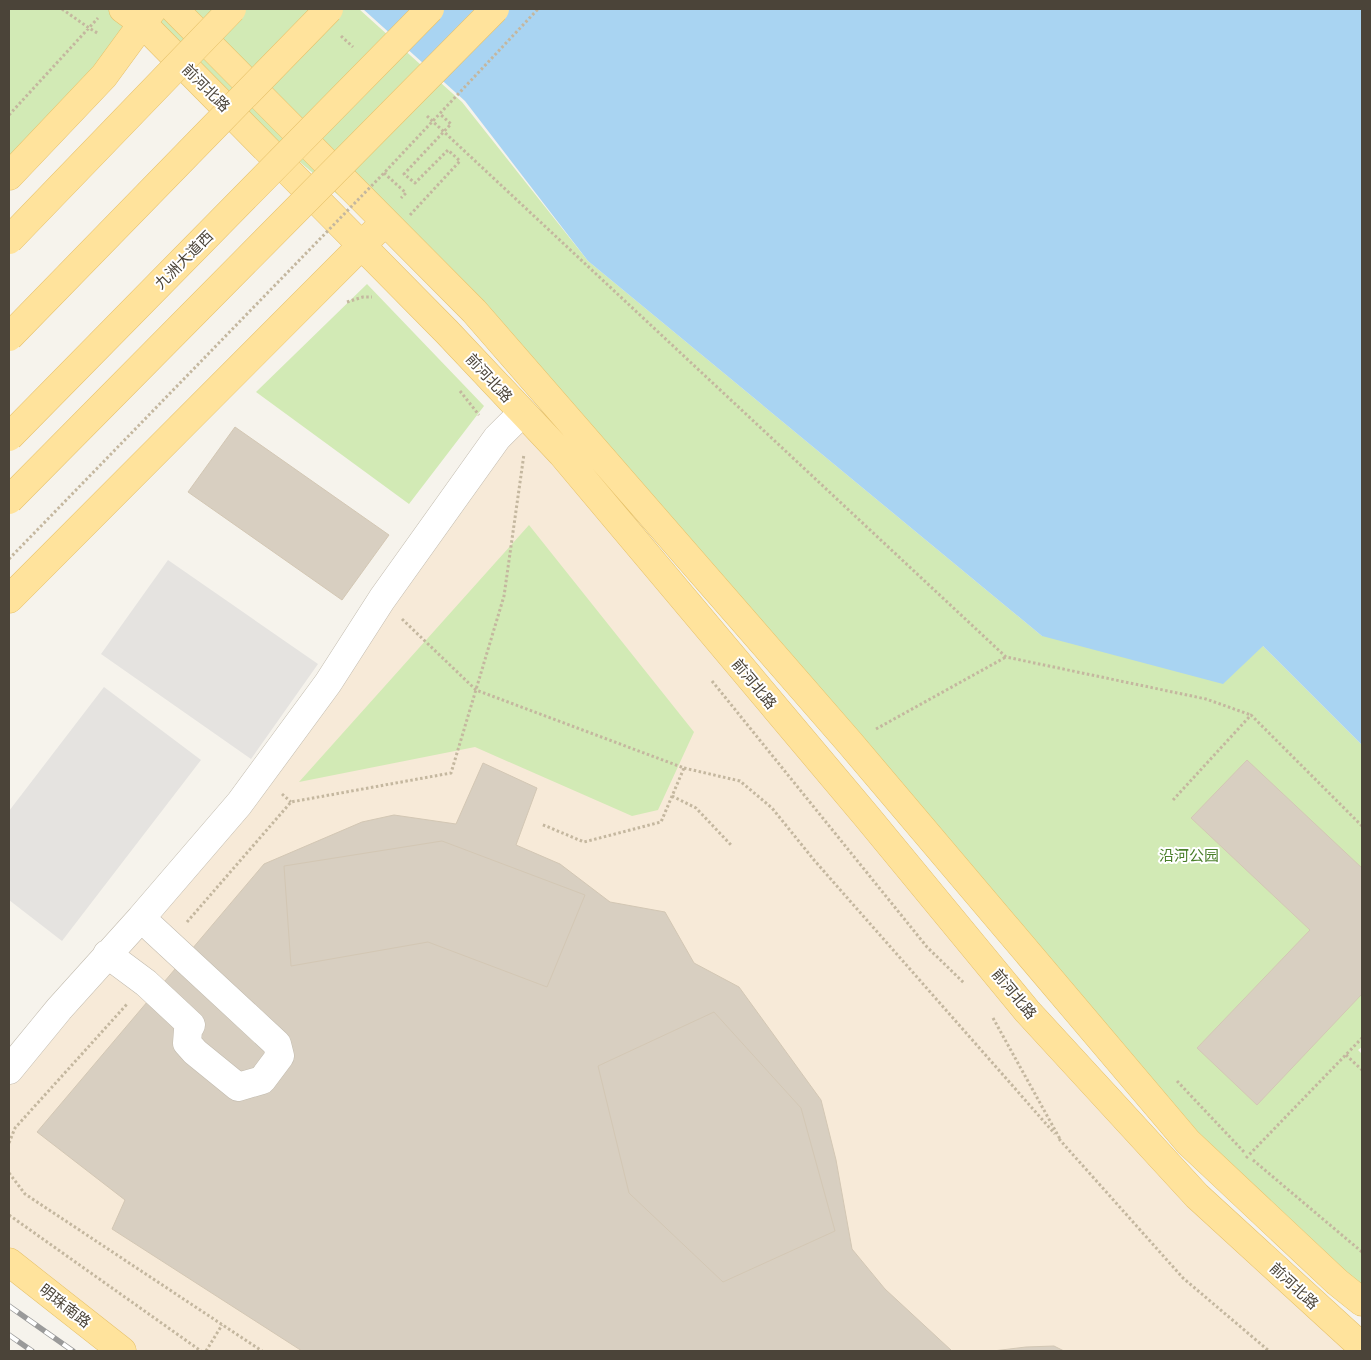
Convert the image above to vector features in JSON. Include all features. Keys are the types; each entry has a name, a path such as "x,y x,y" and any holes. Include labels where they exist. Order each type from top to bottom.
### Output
{"main road":[{"path":"174,9 397,218 474,311 850,743 1188,1142 1338,1282 1362,1302"},
{"path":"9,240 232,9"},
{"name":"九洲大道西","path":"9,438 430,9"},
{"path":"9,500 495,9"},
{"path":"9,176 104,76 130,14"},
{"name":"前河北路","path":"130,14 447,332 562,454 875,826 1027,1011 1197,1196 1362,1347"},
{"path":"9,337 320,18"},
{"path":"9,598 361,245 397,218"},
{"name":"明珠南路","path":"9,1262 122,1351"}],"lane":[{"path":"9,1070 58,1008 140,918 239,804 328,683 382,599 497,438 522,413"},
{"path":"107,954 146,983 191,1026 188,1030 187,1042 195,1052 238,1088 262,1080 280,1056 277,1044 140,918"}],"path":[{"path":"9,559 384,173 538,9"},
{"path":"9,115 130,14"},
{"path":"341,36 356,49"},
{"path":"420,110 1006,657 1206,699 1251,715 1362,826"},
{"path":"397,218 460,161 448,150 415,184 404,174 451,124 440,114"},
{"path":"384,173 396,185"},
{"path":"341,304 363,297 375,298"},
{"path":"460,391 497,438"},
{"path":"168,944 291,802 451,773 504,596 525,450 531,458"},
{"path":"382,599 476,690 684,768 740,781 772,808 814,860 1183,1278 1269,1351"},
{"path":"850,743 1006,657"},
{"path":"710,679 927,947 966,985"},
{"path":"1173,800 1251,715"},
{"path":"541,824 584,842 661,822 684,768"},
{"path":"672,796 696,808 731,845"},
{"path":"9,1142 15,1128 146,983"},
{"path":"990,1012 1060,1139"},
{"path":"1224,1175 1248,1156 1362,1038"},
{"path":"1346,1055 1362,1070"},
{"path":"9,1173 25,1194 262,1351"},
{"path":"9,1215 201,1351"},
{"path":"206,1351 222,1325"}],"shaded area":[{"path":"522,413 1196,1196 1362,1351 123,1351 9,1261 9,1071 107,954"},
{"path":"168,560 318,664 251,759 101,654"},
{"path":"104,687 201,760 62,941 9,900 9,811"}],"green space":[{"path":"9,9 114,9 138,24 9,172"},
{"name":"沿河公园","path":"124,9 359,9 462,102 588,261 1042,636 1263,646 1362,745 1362,1047 1358,1050 1362,1054 1362,1294 1276,1223 550,379"},
{"path":"367,284 484,406 409,504 256,392"},
{"path":"529,525 694,732 658,810 632,816 475,747 299,782"}],"water":[{"path":"363,9 1362,9 1362,745 1263,646 1223,684 1042,636 588,261 465,101"}],"building":[{"path":"235,427 389,535 342,600 188,492"},
{"path":"1247,760 1362,868 1362,994 1257,1105 1197,1048 1310,930 1191,818"},
{"path":"483,763 537,788 516,845 560,864 610,902 665,912 694,963 739,987 821,1100 836,1160 852,1249 885,1289 952,1351 302,1351 112,1229 125,1200 37,1132 264,864 362,822 394,815 456,824"},
{"path":"442,841 585,895 547,987 428,942 291,966 284,866"},
{"path":"714,1012 801,1108 835,1231 723,1282 629,1193 598,1066"},
{"path":"1054,1346 1064,1351 993,1351 1026,1347"}],"railway":[{"path":"9,1306 73,1351"},
{"path":"9,1335 32,1351"}]}
